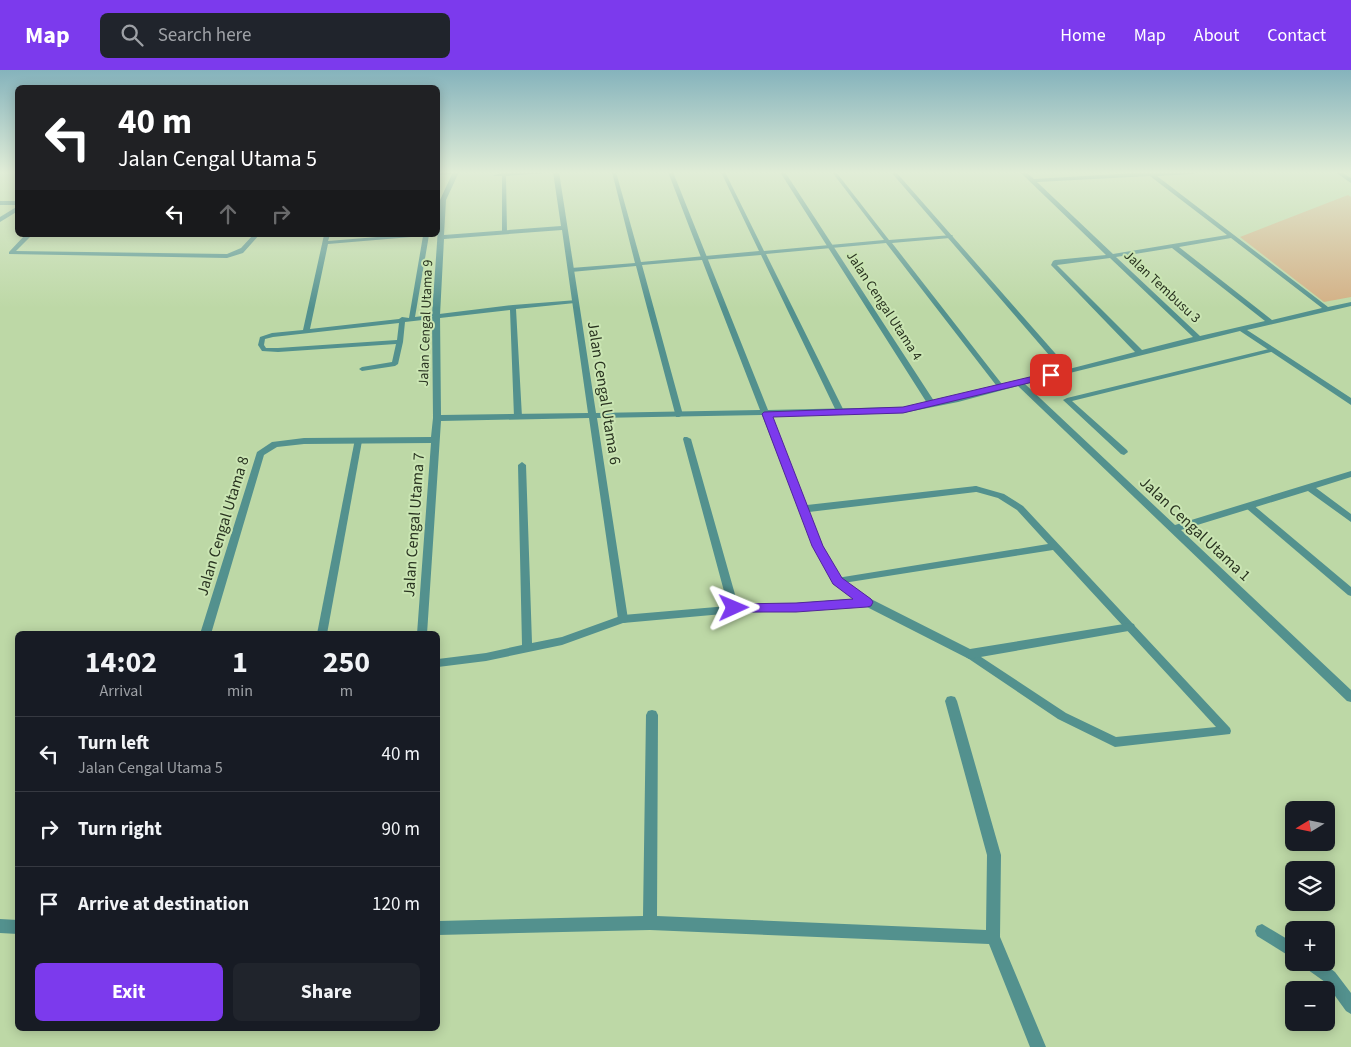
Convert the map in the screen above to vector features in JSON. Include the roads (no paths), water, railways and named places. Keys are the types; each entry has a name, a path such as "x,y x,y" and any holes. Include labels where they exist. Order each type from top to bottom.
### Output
{"street":[{"name":"Jalan Cengal Utama 9","path":"436,418 436,315 443,218"},
{"name":"Jalan Cengal Utama 6","path":"563,218 623,618"},
{"path":"688,218 818,546 837,581 867,602 969,654 1130,627"},
{"name":"Jalan Cengal Utama 4","path":"812,218 932,404"},
{"path":"934,218 1067,371"},
{"name":"Jalan Tembusu 3","path":"1071,218 1198,338"},
{"path":"1208,218 1328,310"},
{"path":"442,237 564,228"},
{"path":"1140,353 1054,265 1062,261 1111,256 1232,236"},
{"path":"27,237 10,253 238,254 244,250 254,237"},
{"path":"1174,246 1271,322"},
{"path":"436,418 841,413 903,410 1000,388 1198,338 1350,305"},
{"path":"1241,329 1351,402"},
{"name":"Jalan Cengal Utama 1","path":"1019,383 1351,697"},
{"name":"Jalan Cengal Utama 7","path":"422,631 436,418"},
{"name":"Jalan Cengal Utama 8","path":"206,631 260,454 275,444 435,440"},
{"path":"1174,529 1351,474"},
{"path":"1309,487 1351,519"},
{"path":"804,509 976,488"},
{"path":"951,701 994,855 994,937 1038,1047"},
{"path":"650,923 652,715"},
{"path":"440,928 650,923 994,937"},
{"path":"0,926 15,927"},
{"path":"1262,931 1285,946"},
{"path":"1322,971 1330,977 1351,1006"}],"lane":[{"path":"504,218 504,233"},
{"path":"626,218 679,415"},
{"path":"746,218 841,413"},
{"path":"869,218 1000,388"},
{"path":"571,270 705,260 950,236"},
{"path":"306,331 326,237"},
{"path":"325,243 398,237"},
{"path":"412,318 426,237"},
{"path":"400,342 278,350 264,350 260,345 262,338 272,335 436,315 575,301"},
{"path":"513,307 518,417"},
{"path":"362,369 395,364 400,342 402,319"},
{"path":"1124,452 1068,400 1273,350"},
{"path":"687,439 734,608"},
{"path":"323,631 358,441"},
{"path":"522,465 527,649"},
{"path":"969,654 1062,716 1116,742 1226,731 1020,508 1001,496 976,488"},
{"path":"1249,506 1351,592"},
{"path":"837,581 1055,546"},
{"path":"440,663 486,657 562,641 623,618 734,608 796,607 867,602"}]}
